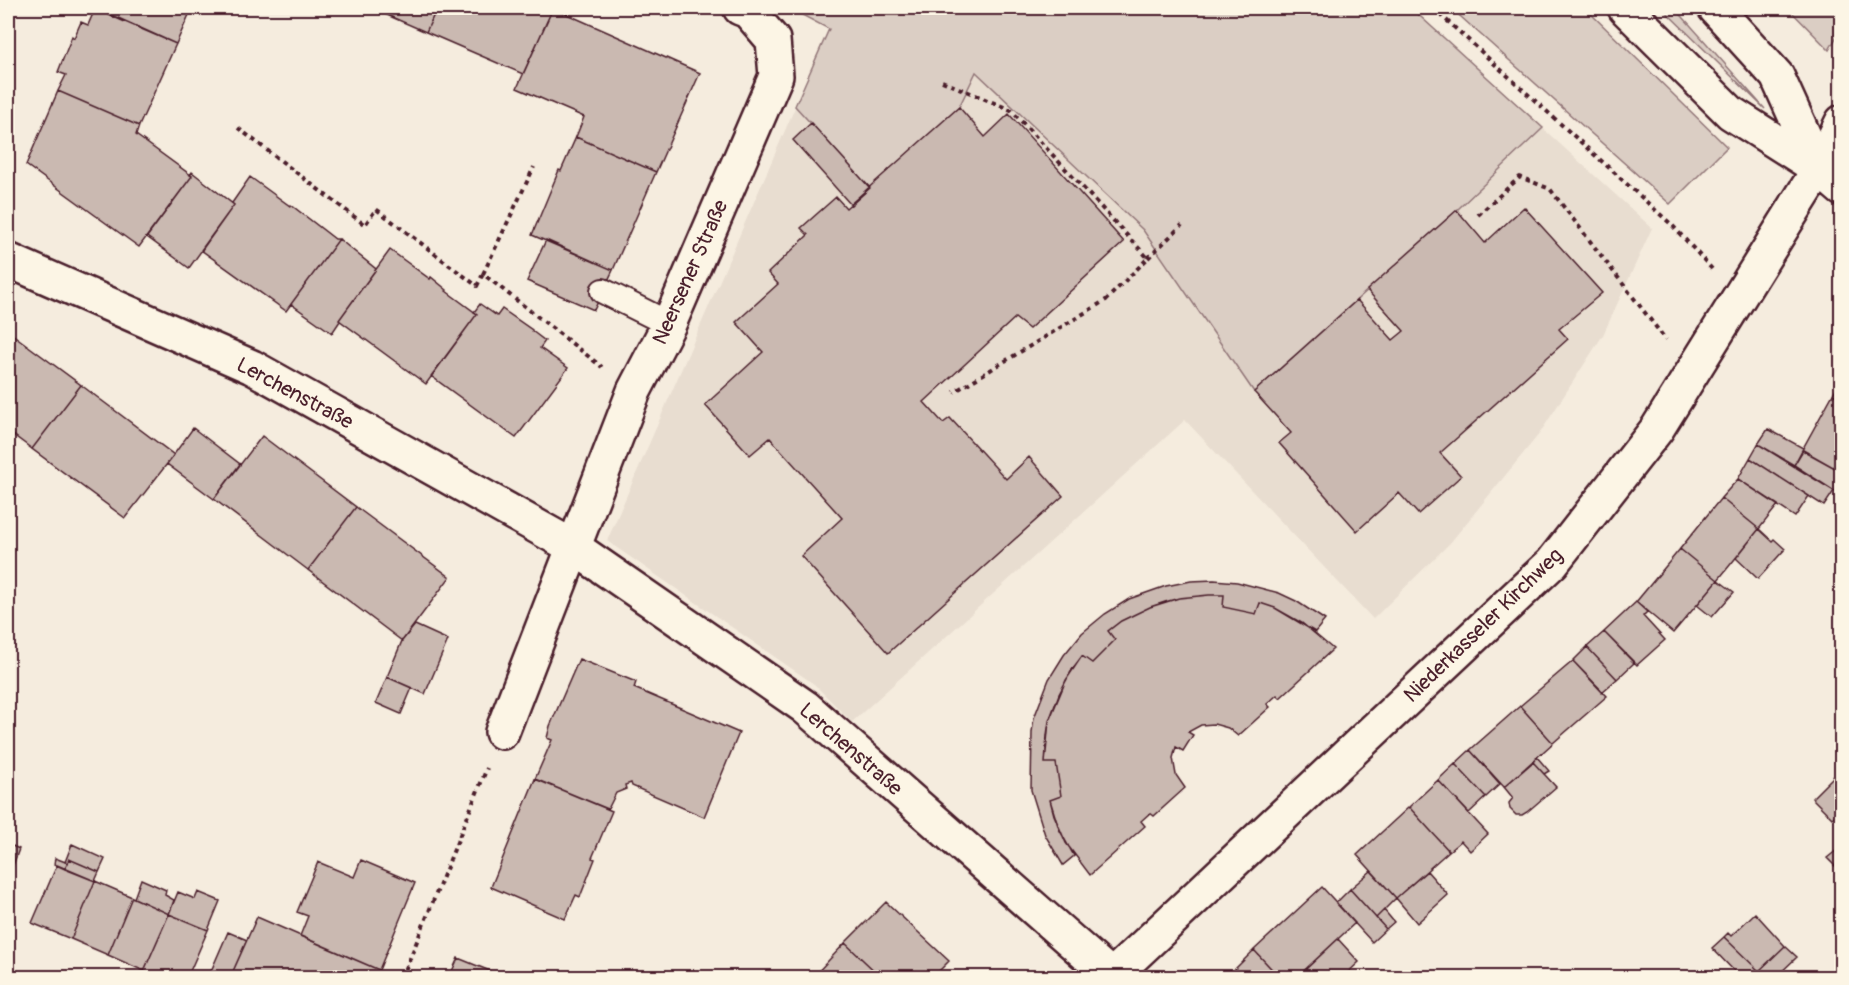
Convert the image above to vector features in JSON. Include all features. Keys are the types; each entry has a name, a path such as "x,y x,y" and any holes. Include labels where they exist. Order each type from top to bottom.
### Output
{"street":[{"name":"Neersener Straße","path":"572,546 634,391 669,324 776,75 773,40 748,11 740,8"},
{"path":"1625,8 1731,113 1831,179"},
{"path":"1715,8 1777,76 1831,179"},
{"name":"Niederkasseler Kirchweg","path":"1110,977 1552,563 1657,429 1739,298 1831,179 1842,122"},
{"name":"Lerchenstraße","path":"8,260 252,368 572,546 805,707 1110,977"},
{"path":"502,732 572,546"}],"lane":[{"path":"603,291 669,324"}],"path":[{"path":"1433,8 1672,225 1739,298"},
{"path":"942,81 1011,110 1148,258"},
{"path":"238,128 365,225 376,209 477,286 534,167"},
{"path":"1478,215 1520,177 1550,189 1692,373"},
{"path":"954,392 1106,300 1182,225"},
{"path":"483,274 634,391"},
{"path":"402,978 502,732"}],"shaded area":[{"path":"789,8 1411,8 1652,228 1603,335 1540,433 1450,543 1373,619 1185,420 852,722 814,684 607,541 829,29"},
{"path":"789,8 1411,8 1543,128 1457,210 1254,392 1143,230 976,72 959,107 870,188 795,106 829,29"},
{"path":"1451,8 1585,8 1727,147 1670,204"},
{"path":"1662,8 1675,8 1765,109"},
{"path":"1788,8 1841,8 1841,29 1829,50"}],"building":[{"path":"96,8 192,8 176,44"},
{"path":"371,8 437,8 426,32"},
{"path":"437,8 553,8 523,74 426,32"},
{"path":"553,8 700,73 656,172 576,137 584,117 517,88"},
{"path":"95,9 176,44 139,126 58,91 66,75 58,72 72,36 74,38 81,22 88,25"},
{"path":"58,91 139,126 136,135 192,176 139,247 26,165"},
{"path":"959,107 985,137 1009,114 1124,242 1029,329 1015,318 924,402 943,423 950,418 1006,479 1029,457 1063,496 888,653 801,556 842,518 770,438 750,455 705,405 763,352 736,322 778,284 768,273 808,235 801,228 836,197 846,208"},
{"path":"811,123 870,188 851,205 793,140"},
{"path":"576,137 656,172 613,270 532,235 559,170 561,171"},
{"path":"192,172 234,205 189,268 147,237 192,176 190,175"},
{"path":"250,177 335,239 339,239 286,311 201,250 234,205 232,203"},
{"path":"1524,207 1602,293 1559,329 1568,339 1440,453 1461,476 1418,514 1399,493 1357,531 1279,443 1291,433 1254,392 1357,300 1393,340 1404,331 1367,290 1457,210 1485,243"},
{"path":"339,239 376,269 332,333 291,304"},
{"path":"546,240 613,270 594,310 527,281"},
{"path":"390,250 430,279 431,277 477,314 426,384 339,320"},
{"path":"480,304 497,316 502,309 532,330 545,341 540,348 568,368 516,438 431,376 477,314 474,312"},
{"path":"8,331 81,385 32,449 8,431"},
{"path":"1842,379 1842,399 1833,394"},
{"path":"81,385 174,455 125,518 32,449"},
{"path":"1833,394 1842,399 1842,472 1802,450"},
{"path":"193,428 240,464 214,499 167,464"},
{"path":"1768,429 1803,448 1794,465 1758,444"},
{"path":"262,436 356,507 308,570 214,499"},
{"path":"1758,444 1834,491 1824,506 1750,458"},
{"path":"1803,450 1842,472 1842,496 1794,465"},
{"path":"1750,458 1809,496 1795,517 1738,479"},
{"path":"1738,479 1778,505 1759,529 1721,498"},
{"path":"1721,498 1759,529 1718,580 1680,549"},
{"path":"356,507 450,577 402,641 308,570"},
{"path":"1759,529 1785,549 1758,579 1736,558"},
{"path":"1680,549 1718,580 1673,633 1636,602"},
{"path":"1718,580 1734,592 1712,617 1697,605"},
{"path":"1191,581 1237,582 1279,593 1325,620 1315,632 1275,608 1260,603 1256,614 1223,607 1224,595 1209,595 1179,598 1150,607 1121,621 1108,631 1115,640 1092,663 1082,656 1066,680 1049,721 1045,763 1056,763 1061,796 1050,800 1059,829 1074,856 1063,865 1045,835 1031,790 1034,718 1049,679 1064,655 1082,633 1105,614 1129,599 1166,586"},
{"path":"1224,595 1223,607 1256,614 1260,603 1275,608 1302,623 1333,649 1280,698 1277,695 1267,704 1270,707 1238,736 1228,728 1214,724 1201,725 1188,732 1193,735 1183,751 1176,747 1173,758 1176,775 1185,788 1154,816 1150,813 1141,821 1145,826 1090,875 1066,843 1050,800 1061,796 1056,763 1045,763 1049,721 1059,694 1082,656 1092,663 1115,640 1108,631 1121,621 1165,602"},
{"path":"1636,602 1647,612 1643,616 1665,640 1637,665 1604,632"},
{"path":"415,625 448,640 425,694 387,677 402,641"},
{"path":"1604,632 1634,663 1617,679 1587,647"},
{"path":"1587,647 1617,679 1602,692 1573,661"},
{"path":"579,659 636,682 634,688 739,733 704,817 632,786 631,783 625,785 626,789 616,793 608,809 535,779 552,740 547,738 550,726"},
{"path":"1573,661 1607,696 1553,743 1520,706"},
{"path":"387,677 412,688 401,714 376,703"},
{"path":"1520,706 1553,743 1504,787 1470,750"},
{"path":"1470,750 1500,784 1486,797 1455,764"},
{"path":"1537,757 1549,771 1544,774 1533,762"},
{"path":"1533,762 1556,787 1527,812 1516,815 1510,809 1509,803 1513,798 1504,787"},
{"path":"1455,764 1486,797 1469,813 1438,780"},
{"path":"1842,768 1842,819 1837,814 1832,818 1812,798"},
{"path":"535,779 612,811 592,858 595,859 580,897 576,895 565,919 491,887"},
{"path":"1438,780 1488,834 1470,851 1461,841 1449,851 1409,807"},
{"path":"1409,807 1449,851 1396,898 1357,855"},
{"path":"8,844 19,849 8,879"},
{"path":"72,844 105,859 99,872 69,859 68,863 65,862"},
{"path":"1842,846 1842,873 1827,858"},
{"path":"55,858 68,863 65,869 54,864"},
{"path":"69,859 99,872 95,881 65,869"},
{"path":"361,860 415,883 379,970 300,936 308,916 297,912 318,862 354,877"},
{"path":"57,865 95,881 71,939 32,923"},
{"path":"1371,871 1396,898 1376,918 1350,889"},
{"path":"1427,871 1448,895 1417,923 1396,898"},
{"path":"141,879 166,890 165,895 174,900 169,914 134,898"},
{"path":"95,881 132,897 108,955 71,939"},
{"path":"1322,887 1355,923 1296,978 1280,978 1254,950"},
{"path":"1350,889 1386,929 1372,942 1336,903"},
{"path":"178,892 195,899 198,892 220,901 208,930 169,914"},
{"path":"132,897 169,914 144,971 108,955"},
{"path":"886,902 949,961 932,978 882,978 845,943"},
{"path":"1384,910 1394,922 1386,929 1376,918"},
{"path":"1755,913 1785,946 1759,971 1724,937 1728,933 1731,936"},
{"path":"169,914 208,930 187,978 158,978 144,971"},
{"path":"257,917 379,970 376,978 230,978"},
{"path":"228,932 247,940 230,978 208,978"},
{"path":"1724,937 1765,978 1741,978 1712,948"},
{"path":"1338,939 1359,962 1342,978 1314,978 1306,969"},
{"path":"845,943 882,978 812,978"},
{"path":"1785,946 1797,957 1776,977 1765,978 1759,971"},
{"path":"1254,950 1280,978 1226,978"},
{"path":"458,958 490,971 487,978 449,978"}]}
